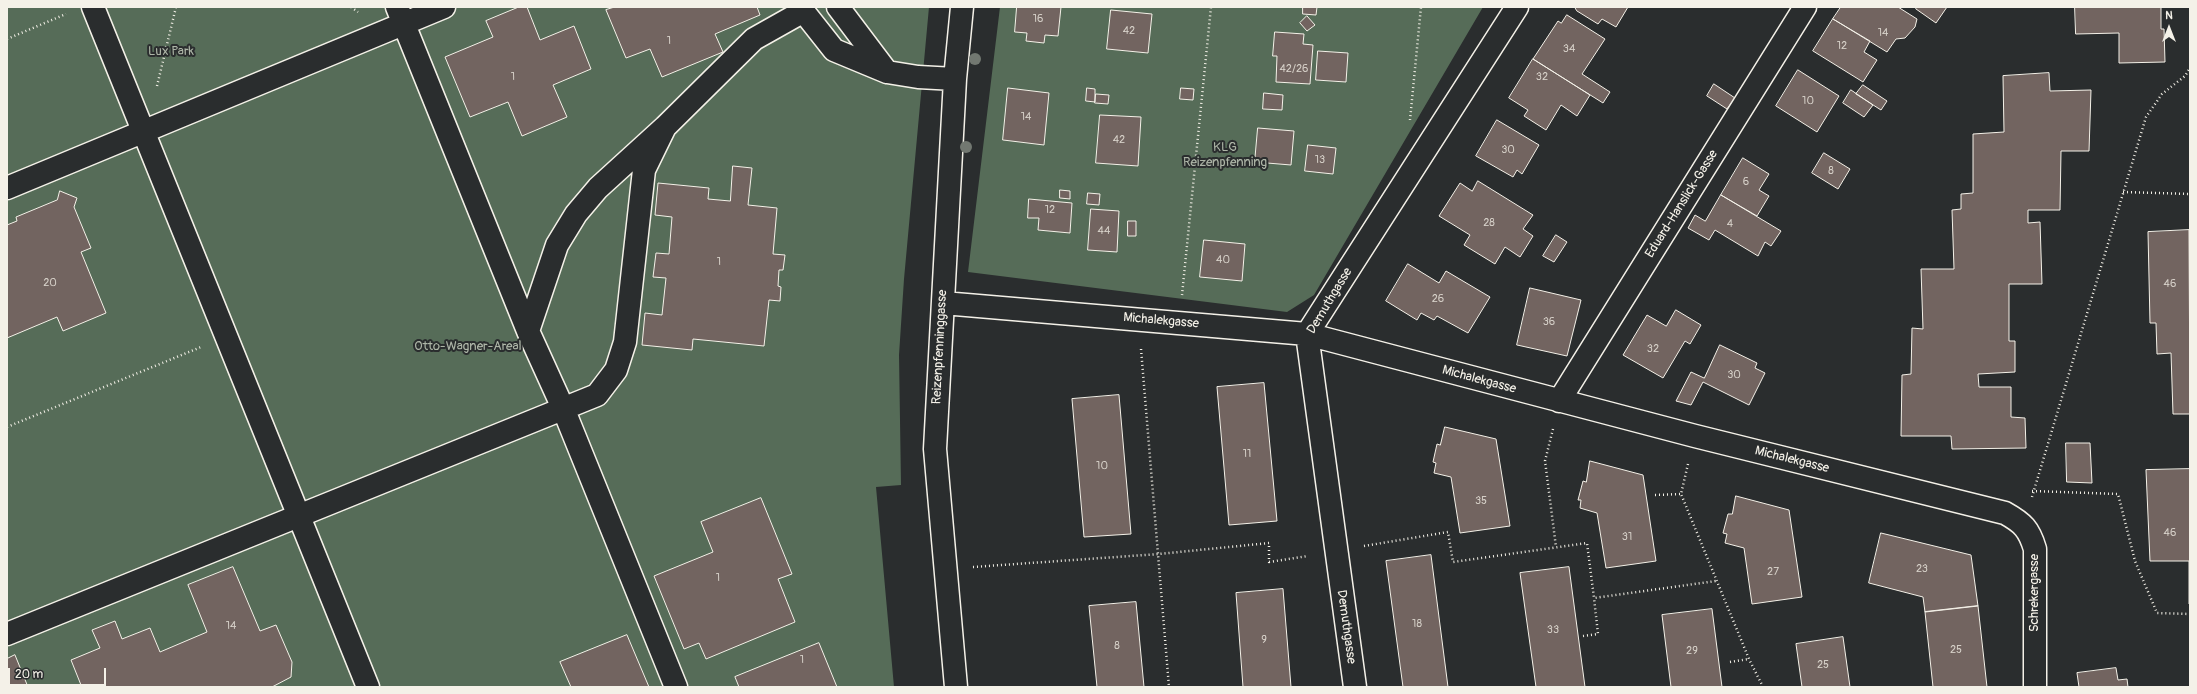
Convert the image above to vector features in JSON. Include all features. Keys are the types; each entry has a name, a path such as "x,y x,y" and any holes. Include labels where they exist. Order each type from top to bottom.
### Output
{"street":[{"path":"93,7 145,132 297,516 368,687"},
{"path":"7,188 145,132 400,16 444,7"},
{"path":"838,7 887,72"},
{"name":"Reizenpfenninggasse","path":"956,687 944,570 935,449 955,79 962,7"},
{"name":"Demuthgasse","path":"1355,687 1307,334 1517,7"},
{"name":"Eduard-Hanslick-Gasse","path":"1559,401 1805,7"},
{"path":"528,332 557,245 576,214 598,188 665,127 754,39 801,9 834,50 887,72 918,77 955,79"},
{"path":"400,16 528,332 563,408 676,687"},
{"path":"7,634 597,395 616,370 626,342 644,170 665,127"},
{"name":"Michalekgasse","path":"943,302 1307,334 1559,401 2005,513"},
{"name":"Schrekergasse","path":"2005,513 2022,522 2031,535 2035,549 2035,687"}],"path":[{"path":"145,132 176,7"},
{"path":"1179,322 1211,7"},
{"path":"1421,7 1409,122 1433,139"},
{"path":"7,39 70,13"},
{"path":"2031,535 2032,491 2146,117 2162,94 2185,76 2190,68"},
{"path":"2123,192 2190,194"},
{"path":"1139,319 1169,687"},
{"path":"7,427 226,336"},
{"path":"1553,426 1545,461 1556,547"},
{"path":"1689,459 1681,494 1749,659 1763,687"},
{"path":"2032,491 2118,494 2135,561 2157,613 2190,614"},
{"path":"1655,495 1681,494"},
{"path":"944,570 1027,562 1159,554 1269,543 1270,562 1448,532 1453,562 1587,543 1598,634 1583,636"},
{"path":"1594,598 1716,581"},
{"path":"1730,662 1749,659"}],"green space":[{"name":"Otto-Wagner-Areal","path":"7,7 929,7 904,279 899,355 901,485 876,487 894,687 7,687"},
{"name":"KLG Reizenpfenning","path":"1000,7 1483,7 1314,295 1287,312 968,272"}],"building":[{"path":"519,7 527,7 540,40 574,26 591,69 553,85 567,117 522,136 508,102 470,117 445,57 493,37 486,21"},
{"path":"615,7 757,7 760,15 715,34 723,52 662,77 650,49 626,58 606,10"},
{"path":"1017,7 1061,7 1058,36 1045,35 1044,43 1026,41 1027,33 1015,32"},
{"path":"1303,7 1317,7 1316,15 1303,14"},
{"path":"1575,7 1628,7 1616,27 1602,19 1598,24 1577,11"},
{"path":"1841,7 1898,7 1917,19 1915,27 1905,38 1896,39 1887,52 1833,19"},
{"path":"1917,7 1947,7 1936,23 1916,9"},
{"path":"2075,7 2161,7 2161,29 2164,29 2165,62 2119,63 2119,33 2076,34"},
{"path":"1111,10 1152,14 1148,53 1107,49"},
{"path":"1567,15 1605,39 1582,74 1610,92 1603,103 1533,59 1558,21 1561,23"},
{"path":"1307,16 1315,25 1307,31 1300,23"},
{"path":"1833,19 1870,41 1864,52 1877,60 1863,82 1813,51"},
{"path":"1275,32 1304,34 1303,44 1313,45 1310,84 1276,82 1277,56 1273,56"},
{"path":"1318,51 1348,53 1346,82 1316,80"},
{"path":"1533,59 1590,95 1577,116 1561,105 1546,130 1524,116 1528,110 1509,98"},
{"path":"1798,70 1839,96 1817,132 1776,106"},
{"path":"2049,73 2050,91 2091,90 2089,151 2061,151 2060,210 2028,210 2028,223 2040,222 2042,284 2009,284 2009,341 2015,341 2015,372 1978,374 1979,387 2011,387 2011,417 2025,418 2026,448 1952,449 1951,436 1901,436 1902,375 1911,374 1912,328 1923,329 1921,269 1954,269 1952,210 1961,209 1961,194 1973,193 1973,134 2004,132 2003,76"},
{"path":"1714,84 1735,98 1727,109 1707,96"},
{"path":"1863,85 1887,101 1881,110 1856,94"},
{"path":"1008,88 1049,93 1044,145 1003,140"},
{"path":"1087,88 1095,89 1095,102 1086,101"},
{"path":"1181,88 1194,89 1193,100 1180,99"},
{"path":"1851,90 1873,105 1864,117 1843,103"},
{"path":"1264,93 1283,95 1282,110 1263,109"},
{"path":"1096,94 1109,95 1108,104 1095,103"},
{"path":"1100,115 1141,117 1138,166 1096,163"},
{"path":"1497,120 1539,145 1522,174 1517,170 1513,177 1476,156"},
{"path":"1258,128 1294,131 1291,165 1255,162"},
{"path":"1308,145 1336,148 1333,174 1305,171"},
{"path":"1824,153 1850,169 1838,189 1812,173"},
{"path":"1743,158 1769,174 1759,190 1769,196 1757,216 1721,195"},
{"path":"733,166 752,168 748,205 777,208 773,254 785,255 783,270 779,270 778,286 781,287 780,301 769,300 764,346 693,339 692,350 642,345 645,313 662,315 666,278 653,277 656,253 669,254 672,217 655,215 658,183 709,188 708,199 730,201"},
{"path":"1478,181 1533,215 1523,229 1533,236 1520,257 1505,247 1495,264 1464,245 1470,235 1439,216 1460,183 1472,191"},
{"path":"1060,190 1070,191 1070,199 1060,198"},
{"path":"60,191 77,198 74,207 91,248 81,252 106,313 63,331 57,317 7,338 7,225 17,221 16,217 57,200"},
{"path":"1088,193 1100,194 1099,205 1087,204"},
{"path":"1721,195 1781,231 1771,246 1765,242 1758,256 1715,230 1709,240 1688,228 1695,215 1705,221"},
{"path":"1029,199 1072,203 1070,233 1038,230 1039,218 1028,218"},
{"path":"1091,209 1119,211 1117,252 1088,250"},
{"path":"1128,221 1136,221 1136,236 1128,236"},
{"path":"2189,230 2190,414 2173,414 2171,353 2157,354 2156,323 2150,323 2148,232"},
{"path":"1556,235 1567,242 1554,262 1543,256"},
{"path":"1204,240 1245,244 1242,281 1200,277"},
{"path":"1408,264 1439,283 1446,271 1490,297 1468,333 1437,316 1434,320 1421,313 1417,320 1386,301"},
{"path":"1530,288 1581,300 1567,356 1517,345"},
{"path":"1676,310 1701,325 1690,344 1685,341 1663,378 1623,355 1647,315 1666,326"},
{"path":"1720,345 1757,363 1755,368 1765,373 1749,405 1703,382 1691,405 1676,401 1691,372 1704,378"},
{"path":"1264,383 1277,521 1229,525 1217,387"},
{"path":"1119,395 1131,534 1084,537 1072,399"},
{"path":"1445,427 1496,439 1510,526 1460,533 1451,477 1434,473 1436,463 1433,462 1437,444 1440,445"},
{"path":"2066,443 2090,443 2092,483 2067,482"},
{"path":"1590,461 1643,475 1656,561 1606,568 1597,513 1580,508 1581,500 1578,500 1583,481 1586,482"},
{"path":"2190,469 2189,604 2189,561 2150,561 2146,470"},
{"path":"1736,496 1789,510 1802,597 1752,604 1744,548 1725,543 1727,534 1723,533 1728,514 1732,514"},
{"path":"761,498 792,574 778,579 795,622 706,659 699,643 684,649 654,576 713,552 701,522"},
{"path":"1881,533 1971,555 1978,606 1925,612 1923,597 1869,583"},
{"path":"1431,555 1448,687 1403,687 1386,561"},
{"path":"233,567 260,631 276,625 292,662 291,677 272,687 76,687 81,685 71,660 100,648 92,630 115,621 122,639 150,628 160,652 207,632 188,585"},
{"path":"1569,567 1585,687 1536,687 1520,573"},
{"path":"1283,589 1291,687 1243,687 1236,593"},
{"path":"1136,602 1144,687 1097,687 1089,606"},
{"path":"1978,606 1987,687 1933,687 1925,612"},
{"path":"1712,609 1722,687 1671,687 1662,615"},
{"path":"627,635 649,687 571,687 560,662"},
{"path":"1843,637 1850,687 1802,687 1796,644"},
{"path":"819,643 837,687 739,687 735,677"},
{"path":"15,655 28,687 7,687 7,659"},
{"path":"2116,668 2118,680 2127,679 2128,687 2079,687 2077,673"}],"park label":[{"name":"Lux Park","path":"171,52"}]}
